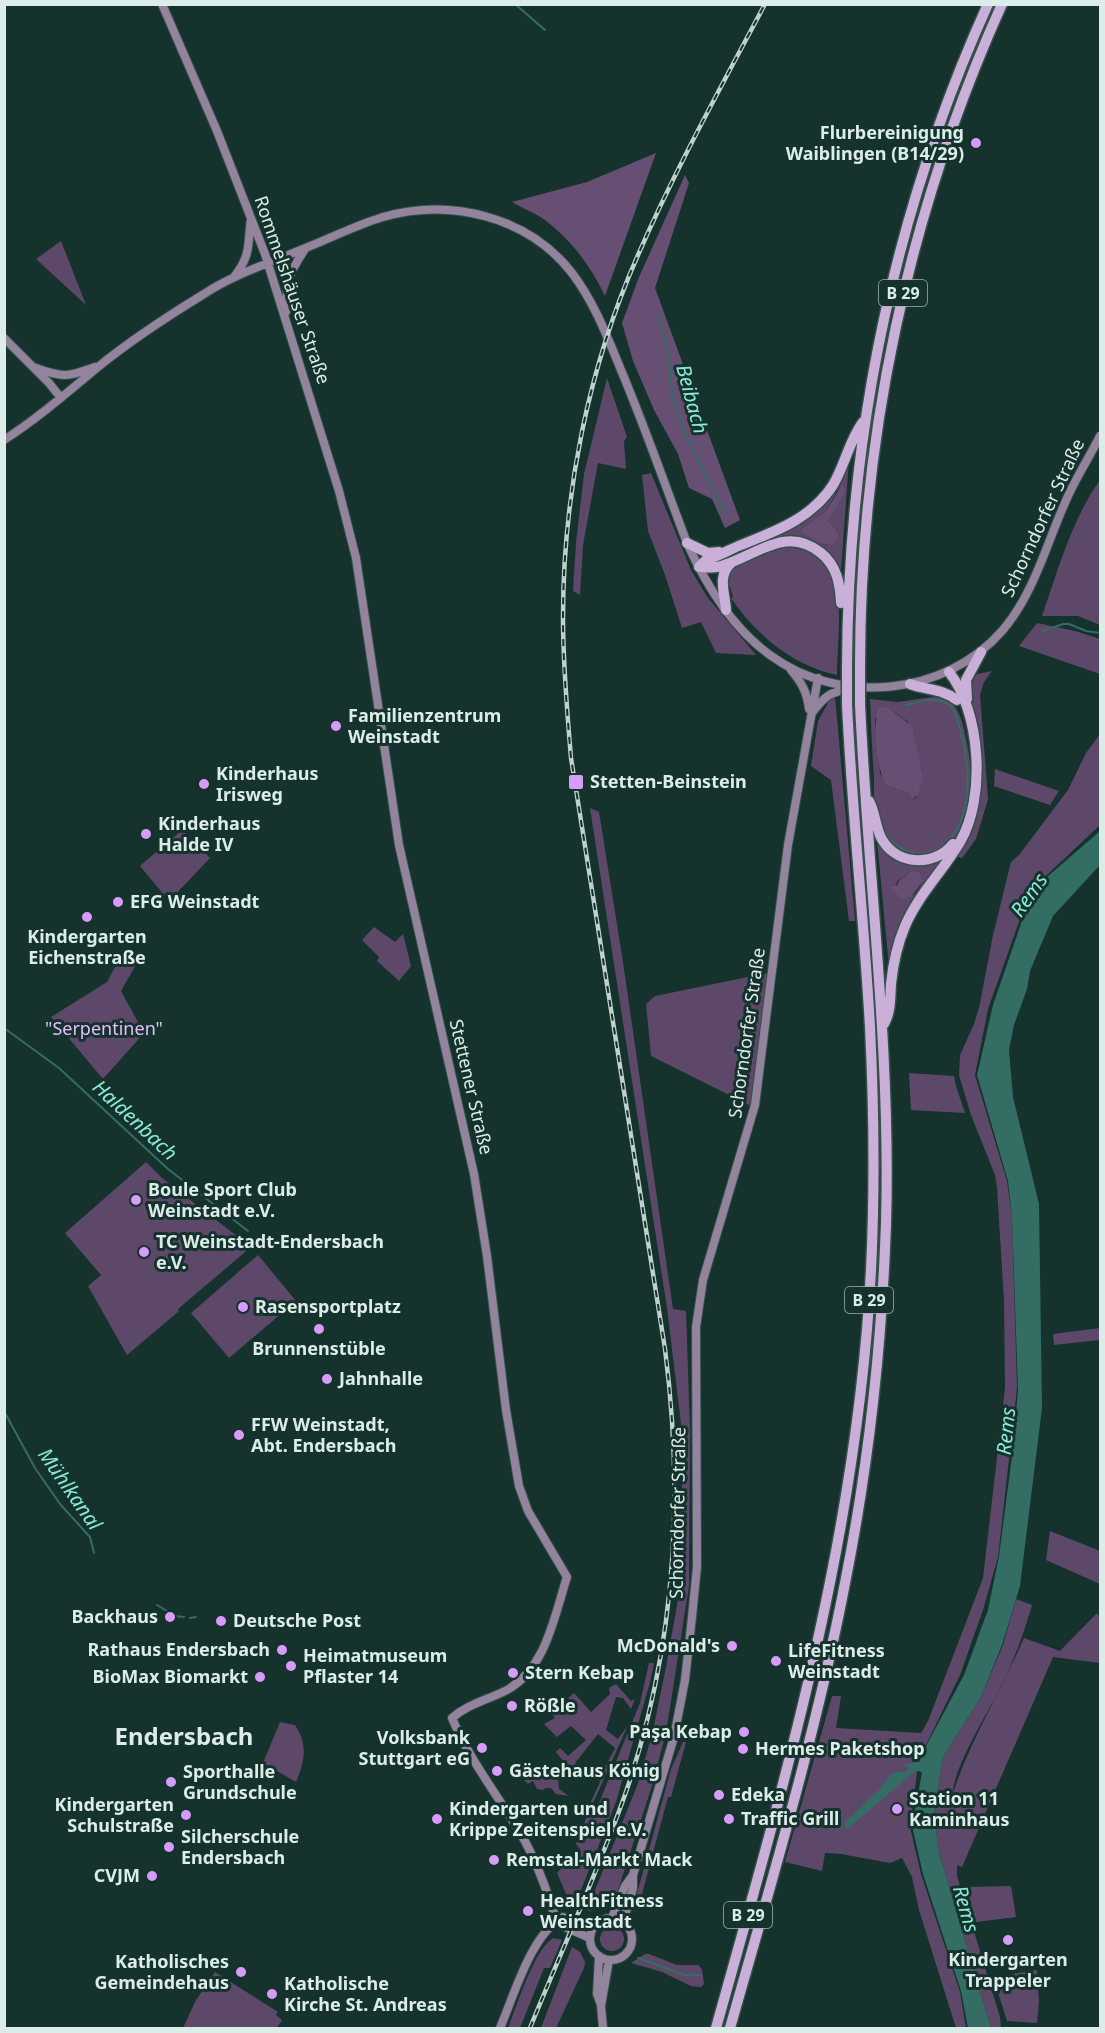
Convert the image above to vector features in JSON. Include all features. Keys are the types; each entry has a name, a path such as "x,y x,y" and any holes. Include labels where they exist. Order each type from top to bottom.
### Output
{"highway":[{"name":"B 29","path":"716,2028 779,1802 819,1644 842,1527 858,1417 871,1270 873,1091 847,704 847,619 853,509 864,420 883,320 907,225 955,80 988,4"},
{"name":"B 29","path":"730,2028 800,1775 846,1581 871,1419 881,1318 887,1137 883,1026 860,704 860,595 877,421 893,334 919,229 950,132 1002,4"},
{"path":"699,567 706,560 790,524 814,508 833,484 844,464 854,434 864,420"},
{"path":"699,567 718,567 763,548 785,542 798,542 811,546 823,555 836,572 841,603 847,619"},
{"path":"687,543 708,553 726,551"},
{"path":"726,610 721,584 725,568 735,560"},
{"path":"966,708 966,680 981,652"},
{"path":"865,793 873,807 882,840 896,854 907,859 922,861 938,857 957,840 965,823 973,789 969,739 964,717 951,685 949,672"},
{"path":"883,1026 890,1012 894,966 906,923 919,899 959,845 975,806 977,782 975,746 957,682 949,672"},
{"path":"910,684 927,690 938,690 957,700"}],"street":[{"name":"Rommelshäuser Straße","path":"162,4 268,263 339,491 356,558 362,595"},
{"path":"4,440 100,366 206,292 234,277 383,218 440,209 488,216 532,236 552,251 584,289 598,315 629,387 687,543 699,567 726,610 745,633 770,655 789,667 818,678"},
{"path":"234,277 243,265 249,250 251,218"},
{"path":"286,319 289,274 306,248"},
{"path":"4,338 61,398"},
{"path":"32,367 52,374 70,376 100,366"},
{"name":"Schorndorfer Straße","path":"623,1922 633,1888 633,1875 674,1737 685,1680 696,1567 696,1327 705,1272 755,1105 788,845 818,678 856,687 879,688 910,684 949,672 981,652 1001,632 1020,606 1033,582 1068,495 1101,436"},
{"path":"1087,462 1101,451"},
{"name":"Stettener Straße","path":"362,595 399,845 474,1174 487,1256 506,1410 519,1486 528,1510 567,1577 543,1650 534,1666 518,1683 506,1691 468,1707 452,1718 531,1854 547,1890 556,1920"},
{"path":"789,667 803,683 810,716"},
{"path":"810,716 821,700 834,692 856,687"},
{"name":"Schorndorfer Straße","path":"612,1918 625,1886 633,1875"},
{"path":"500,2028 540,1937 556,1920 567,1917 583,1923 596,1924 606,1918 612,1918 623,1922 631,1931 630,1948 621,1957 609,1960 599,1956 593,1948 591,1938 596,1924"},
{"path":"556,1920 560,1925 591,1938"},
{"path":"599,1956 597,1994 601,2006 603,2028"},
{"path":"601,2006 609,1960"}],"green space":[{"path":"61,241 86,305 36,259"},
{"path":"607,378 627,437 624,441 626,469 598,463 583,545 580,595 573,591 584,474"},
{"path":"849,460 841,571 806,540 717,563 712,561 793,527","holes":["840,486 828,522 838,531 828,545 803,534 803,528 826,511"]},
{"path":"651,473 691,570 708,598 756,655 716,653 701,622 682,628 648,531 642,475"},
{"path":"1100,480 1100,625 1078,616 1042,616 1081,511"},
{"path":"800,546 814,553 827,564 836,584 839,610 837,675 805,664 776,647 741,611 731,598 733,597 730,586 727,586 730,573 737,564 775,547"},
{"path":"1037,623 1100,639 1100,674 1019,646"},
{"path":"992,671 984,682 980,695 988,799 976,839 962,858 957,856 970,828 980,745 969,685 977,674"},
{"path":"944,696 949,700 960,715 963,727 970,764 969,805 960,830 946,847 929,855 909,855 900,852 886,839 877,813 874,797 870,699 898,702 932,697 943,698","holes":["889,708 908,722 922,771 916,798 913,799 906,792 887,786 880,773 875,719"]},
{"path":"835,698 855,921 849,921 831,780 811,766 818,721 829,701"},
{"path":"1100,734 1100,825 1030,891 988,1009 975,1075 1007,1181 1012,1218 1017,1388 998,1557 983,1610 960,1675 925,1747 913,1763 917,1773 910,1827 921,1874 960,1992 966,2028 956,2028 919,1910 912,1877 902,1858 890,1863 825,1853 822,1871 785,1862 832,1696 841,1696 836,1728 921,1733 928,1721 983,1578 1005,1388 1004,1300 995,1175 971,1115 959,1075 960,1055 979,1008 993,935 1011,862 1019,855 1068,790 1086,753"},
{"path":"995,769 1059,791 1050,805 994,786"},
{"path":"590,808 599,812 673,1309 686,1311 690,1431 689,1586 666,1733 651,1789 618,1890 608,1906 589,1911 587,1910 637,1786 652,1735 681,1582 682,1520 682,1432 667,1308"},
{"path":"182,830 210,858 169,901 140,866"},
{"path":"877,840 891,855 944,858 889,967","holes":["909,872 920,872 923,881 913,895 906,898 892,891 899,879 905,878"]},
{"path":"374,927 395,942 403,934 411,966 399,981 377,961 379,957 362,940"},
{"name":"\"Serpentinen\"","path":"124,950 137,963 121,991 144,1033 103,1079 51,1017 107,982"},
{"path":"768,973 751,1106 651,1056 646,1004 655,996"},
{"path":"909,1073 954,1076 965,1113 911,1110"},
{"name":"TC Weinstadt-Endersbach e.V.","path":"146,1162 162,1178 251,1247 127,1355 88,1286 101,1275 65,1233"},
{"name":"Rasensportplatz","path":"258,1255 296,1301 229,1358 191,1313"},
{"path":"1100,1328 1100,1340 1054,1345 1053,1334"},
{"path":"1050,1531 1100,1551 1100,1584 1046,1560"},
{"path":"1016,1599 1032,1605 1006,1677 1024,1638 1060,1651 1097,1613 1100,1618 1100,1663 1053,1657 962,1867 957,1865 957,1876 1000,2017 1001,2028 991,2028 939,1853 934,1813 943,1757 981,1697 1003,1645","holes":["995,1697 967,1756 952,1796 964,1756"]},
{"path":"649,1663 654,1663 650,1682 616,1802 575,1905 566,1894 557,1873 580,1849 576,1844 587,1816 594,1815 640,1703"},
{"path":"616,1684 631,1701 635,1699 631,1709 623,1698 616,1697 606,1730 618,1739 628,1725 590,1810 588,1808 600,1782 599,1779 615,1748 598,1734 575,1763 584,1772 581,1777 565,1768 558,1777 559,1789 569,1796 556,1794 551,1788 537,1789 533,1781 528,1784 524,1780 535,1772 543,1778 563,1761 556,1752 560,1748 568,1756 586,1740 571,1726 557,1737 544,1724 555,1718 548,1707 552,1704 561,1711 571,1701 568,1698 574,1693 591,1712 610,1694 609,1688"},
{"path":"280,1722 295,1725 302,1739 304,1753 296,1782 263,1763"},
{"path":"683,1742 686,1742 671,1797 668,1797 641,1898 650,1903 635,1901 671,1769"},
{"path":"1011,1886 1016,1917 976,1922 966,1887"},
{"path":"612,1927 621,1930 624,1939 621,1948 612,1951 603,1948 600,1939 603,1930"},
{"path":"553,1938 562,1940 550,1968 544,1968 520,2028 509,2028 533,1965 546,1944"},
{"path":"572,1947 580,1952 585,1962 584,1968 556,2028 541,2028"},
{"path":"645,1954 677,1965 698,1965 702,1969 704,1984 701,1987 691,1986 662,1972 631,1963"},
{"path":"1037,1970 1039,2001 1037,2023 1007,2021 993,1977"},
{"path":"215,1972 278,2012 276,2015 282,2020 277,2028 183,2028 196,2000"}],"shaded area":[{"path":"656,153 605,296 587,264 564,236 545,220 512,202 587,182"},
{"path":"685,175 689,183 655,288 740,520 725,528 712,499 689,488 678,454 654,410 633,361 622,323 639,277"},
{"path":"842,485 845,491 828,521 838,533 836,541 827,545 803,534 801,531 803,528 826,511"},
{"path":"879,708 889,708 912,726 923,777 918,794 913,799 906,792 887,786 883,780 877,748 876,724"},
{"path":"1100,831 1100,865 1053,916 1030,971 1009,1050 1013,1097 1039,1204 1042,1408 1020,1586 1002,1645 981,1697 943,1757 934,1813 939,1853 991,2028 968,2028 961,1991 923,1874 912,1826 922,1773 914,1772 849,1828 846,1829 843,1824 880,1789 891,1774 899,1771 904,1773 910,1767 903,1766 920,1760 964,1675 988,1610 999,1556 1018,1391 1012,1217 1008,1181 977,1075 993,1005 1032,892"},
{"path":"909,872 920,872 923,881 911,897 903,899 891,891 891,887 897,885 900,879 905,878"}],"waterway":[{"name":"Beibach","path":"515,4 545,30"},
{"name":"Beibach","path":"658,316 669,354 672,394 683,430 727,516"},
{"name":"Beibach","path":"1043,631 1069,624 1086,631 1100,633"},
{"path":"883,827 891,840 899,847 917,854 929,853 943,846 953,835 961,822 965,808 968,777 957,717 948,704 938,700 907,705"},
{"name":"Haldenbach","path":"4,1028 59,1068 168,1169 248,1231"},
{"name":"Mühlkanal","path":"4,1411 35,1468 60,1504 90,1537 94,1553"},
{"path":"157,1605 175,1616 184,1617"},
{"path":"190,1618 196,1617"},
{"name":"Haldenbach","path":"638,1958 685,1975 701,1975"}],"railway":[{"path":"530,2028 605,1849 627,1789 643,1735 656,1681 665,1626 674,1516 674,1460 665,1349 571,758 563,636 564,572 568,525 574,479 592,387 620,298 667,192 765,4"}],"place":[{"name":"Flurbereinigung Waiblingen (B14/29)","path":"976,143"},
{"name":"Familienzentrum Weinstadt","path":"336,726"},
{"name":"Stetten-Beinstein","path":"576,782"},
{"name":"Kinderhaus Irisweg","path":"204,784"},
{"name":"Kinderhaus Halde IV","path":"146,834"},
{"name":"EFG Weinstadt","path":"118,902"},
{"name":"Kindergarten Eichenstraße","path":"87,917"},
{"name":"Boule Sport Club Weinstadt e.V.","path":"136,1200"},
{"name":"TC Weinstadt-Endersbach e.V.","path":"144,1252"},
{"name":"Rasensportplatz","path":"243,1307"},
{"name":"Brunnenstüble","path":"319,1329"},
{"name":"Jahnhalle","path":"327,1379"},
{"name":"FFW Weinstadt, Abt. Endersbach","path":"239,1435"},
{"name":"Backhaus","path":"170,1617"},
{"name":"Deutsche Post","path":"221,1621"},
{"name":"McDonald's","path":"732,1646"},
{"name":"Rathaus Endersbach","path":"282,1650"},
{"name":"LifeFitness Weinstadt","path":"776,1661"},
{"name":"Heimatmuseum Pflaster 14","path":"291,1666"},
{"name":"Stern Kebap","path":"513,1673"},
{"name":"BioMax Biomarkt","path":"260,1677"},
{"name":"Rößle","path":"512,1706"},
{"name":"Paşa Kebap","path":"744,1732"},
{"name":"Volksbank Stuttgart eG","path":"482,1748"},
{"name":"Hermes Paketshop","path":"743,1749"},
{"name":"Gästehaus König","path":"497,1771"},
{"name":"Sporthalle Grundschule","path":"171,1782"},
{"name":"Edeka","path":"719,1795"},
{"name":"Station 11 Kaminhaus","path":"897,1809"},
{"name":"Kindergarten Schulstraße","path":"186,1815"},
{"name":"Kindergarten und Krippe Zeitenspiel e.V.","path":"437,1819"},
{"name":"Traffic Grill","path":"729,1819"},
{"name":"Silcherschule Endersbach","path":"169,1847"},
{"name":"Remstal-Markt Mack","path":"494,1860"},
{"name":"CVJM","path":"152,1876"},
{"name":"HealthFitness Weinstadt","path":"528,1911"},
{"name":"Kindergarten Trappeler","path":"1008,1940"},
{"name":"Katholisches Gemeindehaus","path":"241,1972"},
{"name":"Katholische Kirche St. Andreas","path":"272,1994"}],"district":[{"name":"Endersbach","path":"184,1737"}],"water label":[{"name":"Rems","path":"1029,895"},
{"name":"Rems","path":"1006,1431"},
{"name":"Rems","path":"966,1909"}]}
